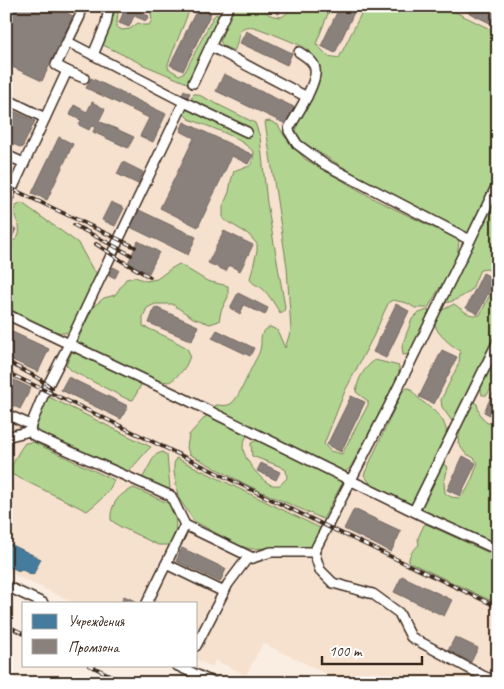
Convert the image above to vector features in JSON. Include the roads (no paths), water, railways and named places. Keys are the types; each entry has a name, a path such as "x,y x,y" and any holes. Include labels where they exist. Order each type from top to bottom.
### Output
{"street":[{"path":"93,55 106,24 108,6"},
{"path":"193,83 229,6"},
{"path":"80,16 56,65 84,78"},
{"path":"68,42 247,132"},
{"path":"210,46 306,97"},
{"path":"299,52 310,59 315,69 315,78 289,128 297,144 324,164 470,240"},
{"path":"6,202 68,71"},
{"path":"6,99 45,118"},
{"path":"6,437 30,428 44,390 69,344 184,102"},
{"path":"6,155 24,163"},
{"path":"498,183 389,406 314,552 320,570 333,583 372,594 398,613 411,637 483,676 498,682"},
{"path":"6,314 183,398 414,512 498,550"},
{"path":"414,512 498,341"},
{"path":"6,414 30,428 33,435 171,496 185,525 253,558"},
{"path":"147,602 185,525"},
{"path":"198,642 228,584 246,560 270,552 314,552"},
{"path":"166,564 224,592"},
{"path":"6,586 41,602"},
{"path":"182,667 214,683"}],"railway":[{"path":"6,186 135,247"},
{"path":"74,225 131,255"},
{"path":"96,244 150,277"},
{"path":"6,361 38,378 52,388"},
{"path":"6,372 498,607"},
{"path":"6,625 22,633"},
{"path":"91,666 126,683"}]}
